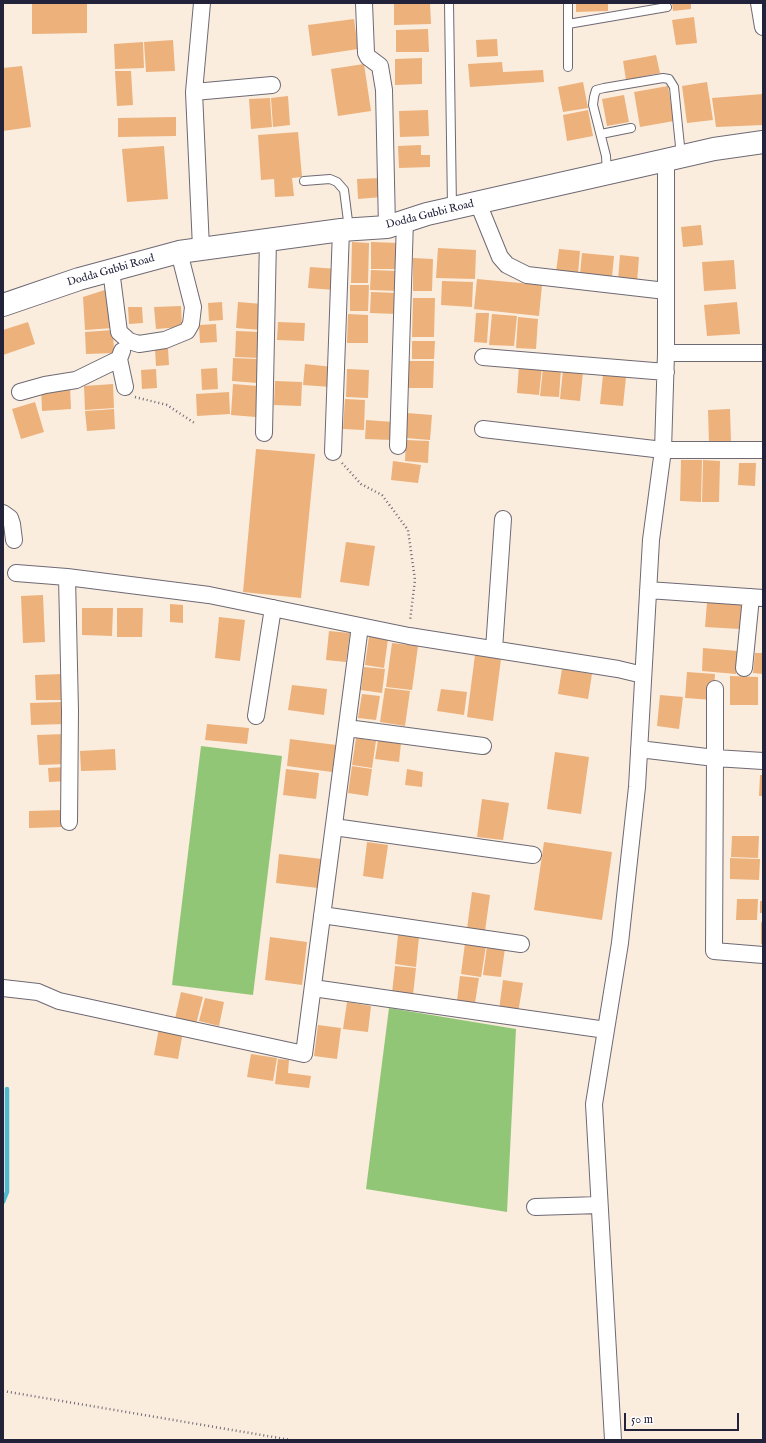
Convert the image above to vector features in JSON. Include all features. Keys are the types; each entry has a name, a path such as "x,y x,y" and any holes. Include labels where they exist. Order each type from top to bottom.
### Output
{"main road":[{"name":"Dodda Gubbi Road","path":"3,305 111,270 179,252 396,223 452,208 714,149 763,142"}],"street":[{"path":"201,248 194,92 202,3"},
{"path":"364,3 366,52 368,57 380,66 384,90 396,223 398,446"},
{"path":"759,3 763,27"},
{"path":"194,92 272,85"},
{"path":"613,1440 594,1104 620,943 637,787 651,540 663,450 666,372 666,291 674,158"},
{"path":"478,203 500,257 507,265 527,275 666,291"},
{"path":"333,452 345,230"},
{"path":"264,433 268,239"},
{"path":"111,270 119,332 129,341 139,344 164,340 187,331 191,324 193,307 179,252"},
{"path":"125,338 119,359 125,387"},
{"path":"666,353 763,353"},
{"path":"483,357 666,372"},
{"path":"20,392 45,385 76,380 119,359"},
{"path":"483,429 663,450 763,450"},
{"path":"3,513 10,518 14,540"},
{"path":"494,649 503,519"},
{"path":"16,573 67,577 209,596 409,636 618,669 643,675"},
{"path":"67,577 70,712 69,822"},
{"path":"648,590 757,597 744,668"},
{"path":"256,716 273,608"},
{"path":"3,988 38,992 59,1002 304,1054 360,626"},
{"path":"716,689 714,952 763,955"},
{"path":"347,728 483,746"},
{"path":"639,749 715,758 763,761"},
{"path":"334,827 533,855"},
{"path":"322,914 521,944"},
{"path":"313,988 606,1030"},
{"path":"535,1207 600,1205"}],"lane":[{"path":"449,3 452,208"},
{"path":"568,3 568,67"},
{"path":"568,24 667,7"},
{"path":"607,173 606,156 594,105 596,90 663,78 669,79 674,87 674,158"},
{"path":"601,134 631,128"},
{"path":"304,181 330,179 337,182 344,190 345,230"}],"path":[{"path":"125,387 134,396 167,405 196,424"},
{"path":"333,452 361,484 382,495 408,530 415,580 409,636"},
{"path":"3,1391 291,1440"}],"green space":[{"path":"201,746 282,756 253,995 172,985"},
{"path":"389,1008 516,1029 507,1212 366,1189"}],"building":[{"path":"32,3 87,3 87,33 32,34"},
{"path":"394,3 430,3 431,24 394,25"},
{"path":"576,3 608,3 608,11 576,12"},
{"path":"672,3 691,3 691,9 673,11"},
{"path":"694,17 697,43 676,45 672,20"},
{"path":"354,19 358,49 312,56 308,25"},
{"path":"428,29 429,52 396,52 396,30"},
{"path":"497,39 498,56 477,57 476,40"},
{"path":"173,40 175,71 146,72 144,42"},
{"path":"143,42 144,68 115,69 114,44"},
{"path":"656,55 660,73 626,80 623,61"},
{"path":"422,58 422,84 395,85 395,59"},
{"path":"502,62 503,72 543,70 544,82 470,87 468,64"},
{"path":"364,64 371,111 338,116 331,69"},
{"path":"22,66 31,127 3,131 3,68"},
{"path":"115,71 131,71 133,105 117,106"},
{"path":"583,82 588,108 563,112 558,87"},
{"path":"707,82 713,120 687,123 682,86"},
{"path":"668,86 674,121 640,127 634,92"},
{"path":"763,94 763,125 716,127 712,98"},
{"path":"624,95 629,122 607,126 602,99"},
{"path":"288,96 290,125 273,127 271,98"},
{"path":"270,98 272,127 251,129 249,99"},
{"path":"428,110 429,136 400,137 399,111"},
{"path":"588,110 593,136 567,141 563,115"},
{"path":"176,117 176,136 118,137 118,118"},
{"path":"298,132 302,177 292,178 294,196 275,197 274,179 261,180 258,135"},
{"path":"421,145 421,155 430,155 430,167 399,168 398,146"},
{"path":"164,146 168,199 127,202 122,149"},
{"path":"381,178 382,197 358,199 357,179"},
{"path":"701,225 703,245 683,247 681,227"},
{"path":"352,242 369,243 368,283 351,283"},
{"path":"371,242 399,243 399,269 371,269"},
{"path":"438,248 476,250 475,279 436,278"},
{"path":"559,249 580,251 578,274 556,272"},
{"path":"582,253 614,256 612,277 580,274"},
{"path":"620,255 639,257 637,282 618,280"},
{"path":"413,258 433,259 432,291 413,291"},
{"path":"734,260 736,289 704,291 702,262"},
{"path":"310,267 337,269 335,290 308,288"},
{"path":"371,270 399,271 398,291 370,290"},
{"path":"477,279 542,285 539,316 474,309"},
{"path":"442,281 473,282 472,307 441,305"},
{"path":"350,285 369,285 368,311 350,311"},
{"path":"111,288 113,328 85,330 83,297"},
{"path":"371,292 398,293 397,314 370,313"},
{"path":"413,298 435,298 434,337 412,337"},
{"path":"222,302 223,320 209,321 208,303"},
{"path":"238,302 263,304 261,330 236,328"},
{"path":"737,302 740,334 707,336 704,305"},
{"path":"181,306 182,327 156,329 154,307"},
{"path":"128,307 142,307 143,323 129,324"},
{"path":"476,313 489,313 487,343 474,342"},
{"path":"348,314 368,315 368,343 347,343"},
{"path":"492,314 517,316 514,346 489,345"},
{"path":"518,317 538,319 536,349 516,348"},
{"path":"28,322 35,344 3,355 3,330"},
{"path":"278,322 305,323 304,341 277,340"},
{"path":"216,324 217,342 200,343 199,325"},
{"path":"113,330 114,353 86,354 85,332"},
{"path":"236,331 262,332 260,358 235,357"},
{"path":"412,341 435,341 434,359 412,359"},
{"path":"168,348 169,365 156,366 155,349"},
{"path":"233,358 258,359 257,383 232,381"},
{"path":"408,361 434,361 433,388 407,388"},
{"path":"305,364 333,367 331,387 303,385"},
{"path":"519,365 542,367 539,395 517,393"},
{"path":"217,368 218,389 202,390 201,369"},
{"path":"543,368 561,369 559,397 540,396"},
{"path":"156,369 157,388 142,389 141,370"},
{"path":"347,369 369,370 368,398 346,397"},
{"path":"563,370 583,372 580,401 560,399"},
{"path":"603,375 626,377 623,406 600,404"},
{"path":"275,381 302,382 301,406 274,405"},
{"path":"113,384 114,408 85,410 84,386"},
{"path":"233,384 258,386 256,417 231,415"},
{"path":"70,386 71,409 42,411 41,388"},
{"path":"229,392 230,414 197,416 196,394"},
{"path":"345,399 365,400 364,430 343,429"},
{"path":"35,402 44,432 21,439 12,409"},
{"path":"114,409 115,429 87,431 85,411"},
{"path":"730,409 731,442 709,443 708,410"},
{"path":"407,413 432,415 430,440 406,438"},
{"path":"366,420 393,422 392,440 365,439"},
{"path":"406,440 429,441 428,463 405,461"},
{"path":"256,449 315,454 301,598 243,592"},
{"path":"681,460 702,460 701,502 680,501"},
{"path":"703,460 720,461 719,502 702,502"},
{"path":"393,461 421,465 418,483 391,480"},
{"path":"739,463 756,463 755,486 738,485"},
{"path":"346,542 375,546 369,586 340,582"},
{"path":"43,595 45,642 23,643 21,596"},
{"path":"707,602 742,605 740,629 705,627"},
{"path":"170,604 183,605 183,623 170,622"},
{"path":"82,608 113,608 112,636 82,635"},
{"path":"117,608 143,608 142,637 117,637"},
{"path":"219,617 245,620 240,661 215,658"},
{"path":"329,631 350,633 346,662 326,660"},
{"path":"369,636 388,639 384,668 365,665"},
{"path":"392,643 418,646 412,690 386,687"},
{"path":"703,648 738,651 736,674 702,671"},
{"path":"755,653 763,653 763,674 753,673"},
{"path":"475,655 501,659 493,721 467,717"},
{"path":"364,667 385,669 382,693 361,690"},
{"path":"562,669 592,674 588,699 558,694"},
{"path":"687,672 715,674 713,700 685,698"},
{"path":"64,674 65,700 36,700 35,675"},
{"path":"730,676 758,677 758,705 730,705"},
{"path":"292,685 327,689 324,715 288,710"},
{"path":"385,688 410,691 405,726 380,722"},
{"path":"441,689 467,692 464,715 437,711"},
{"path":"362,694 380,696 376,720 358,718"},
{"path":"660,695 683,697 679,729 657,726"},
{"path":"64,702 65,724 31,725 30,703"},
{"path":"207,724 249,728 247,744 205,740"},
{"path":"65,734 66,764 39,765 37,735"},
{"path":"356,738 376,741 372,768 352,765"},
{"path":"290,739 336,745 332,772 287,766"},
{"path":"378,740 401,743 399,762 375,759"},
{"path":"115,749 116,770 81,771 80,751"},
{"path":"555,752 589,757 581,814 547,809"},
{"path":"352,766 372,769 368,796 348,793"},
{"path":"66,767 67,781 49,782 48,768"},
{"path":"286,769 319,773 316,799 283,795"},
{"path":"407,769 423,772 422,787 405,785"},
{"path":"760,775 763,775 763,796 759,796"},
{"path":"482,799 509,803 503,840 477,837"},
{"path":"63,810 63,827 29,828 29,811"},
{"path":"732,836 759,836 758,858 731,857"},
{"path":"367,842 388,845 383,879 363,876"},
{"path":"544,842 612,852 602,920 534,910"},
{"path":"279,854 322,859 318,888 276,883"},
{"path":"730,858 760,859 759,880 730,879"},
{"path":"472,892 490,895 485,931 467,929"},
{"path":"737,899 758,899 757,920 736,920"},
{"path":"760,901 763,901 763,913 760,913"},
{"path":"761,922 763,922 763,944 761,944"},
{"path":"398,935 419,937 416,967 395,964"},
{"path":"270,937 307,942 302,985 265,980"},
{"path":"465,943 486,946 481,977 461,974"},
{"path":"487,946 505,948 501,977 483,975"},
{"path":"395,966 416,968 413,995 392,993"},
{"path":"460,976 479,978 475,1003 457,1001"},
{"path":"503,980 523,983 518,1013 499,1010"},
{"path":"181,992 203,997 196,1024 175,1019"},
{"path":"205,998 224,1002 219,1026 199,1021"},
{"path":"347,1002 371,1006 368,1032 343,1029"},
{"path":"318,1025 341,1028 337,1059 314,1056"},
{"path":"159,1028 183,1032 178,1059 154,1055"},
{"path":"251,1054 277,1058 273,1081 247,1077"},
{"path":"278,1059 289,1060 288,1073 311,1076 309,1088 275,1084"}],"waterway":[{"path":"3,1202 7,1192 7,1089"}]}
